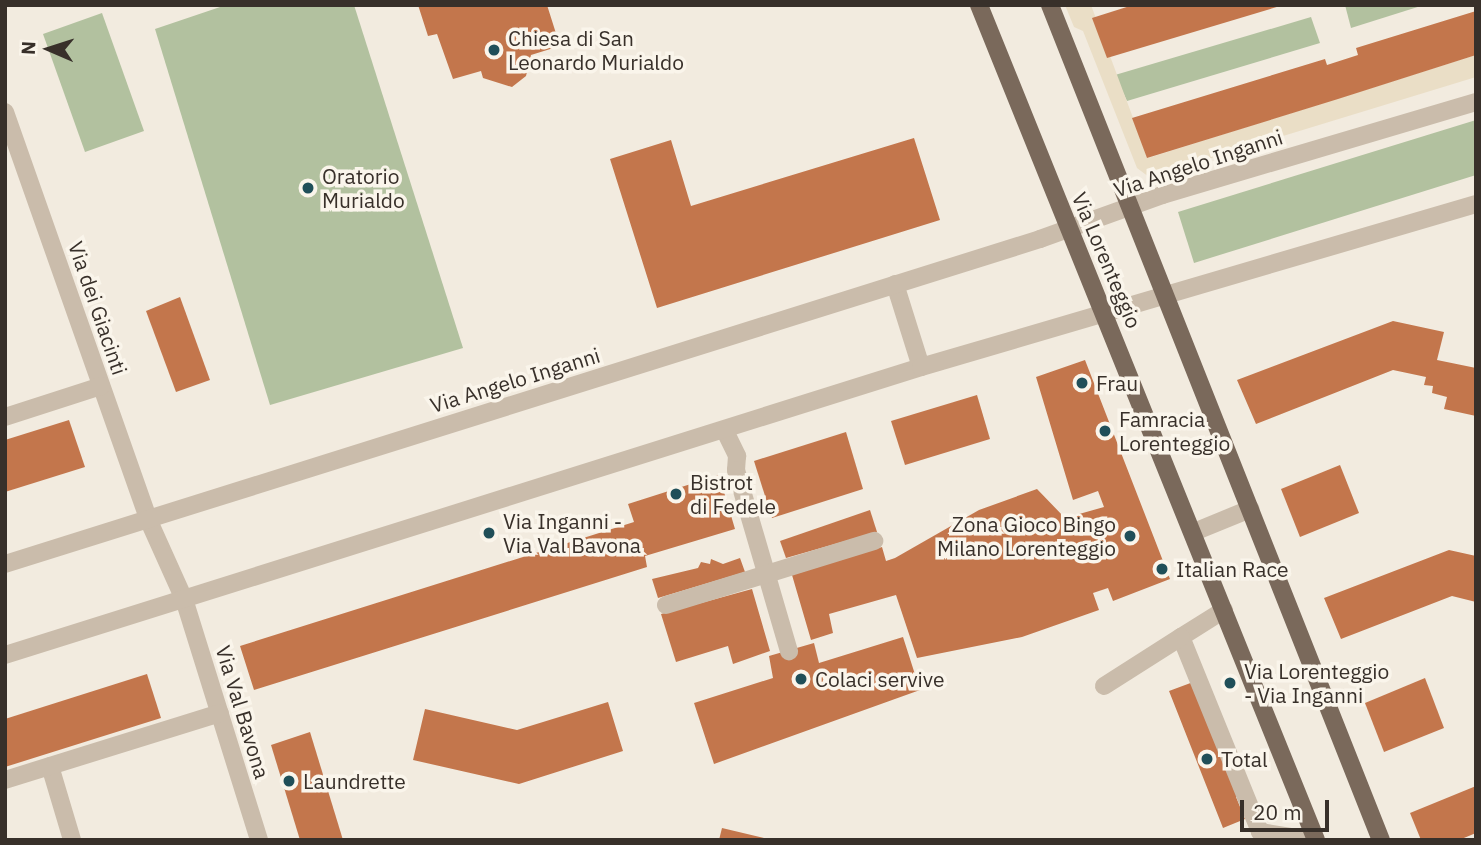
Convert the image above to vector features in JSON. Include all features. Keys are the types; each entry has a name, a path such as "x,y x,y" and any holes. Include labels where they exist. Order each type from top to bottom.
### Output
{"main road":[{"name":"Via Lorenteggio","path":"979,5 1068,230 1105,313 1194,532 1316,840"},
{"name":"Via Lorenteggio","path":"1051,5 1381,840"}],"street":[{"name":"Via Angelo Inganni","path":"5,564 1068,230 1130,207 1476,103"},
{"name":"Via dei Giacinti","path":"5,111 148,519"},
{"path":"5,655 725,431 921,367 1105,313 1167,298 1476,204"},
{"path":"895,284 921,367"},
{"path":"5,417 101,386"},
{"path":"725,431 737,456 737,470 789,651"},
{"path":"1194,532 1250,509"},
{"path":"148,519 184,599"},
{"path":"666,605 874,541"},
{"name":"Via Val Bavona","path":"184,599 260,840"},
{"path":"1104,686 1224,610"},
{"path":"1181,637 1259,836 1310,840"},
{"path":"5,780 220,713"},
{"path":"50,766 72,840"}],"green space":[{"name":"Oratorio Murialdo","path":"226,5 354,5 463,348 270,405 155,29"},
{"path":"1345,5 1424,5 1351,28"},
{"path":"102,13 144,131 85,152 43,34"},
{"path":"1311,17 1320,43 1127,101 1115,75"},
{"path":"1476,120 1476,175 1194,263 1178,212"}],"shaded area":[{"path":"1065,5 1091,5 1148,158 1476,55 1476,77 1149,177 1137,168 1083,31 1074,27"}],"building":[{"name":"Chiesa di San Leonardo Murialdo","path":"418,5 547,5 560,46 531,55 526,76 512,87 483,78 481,71 453,79 437,34 428,36"},
{"path":"1133,5 1280,6 1107,58 1092,18"},
{"path":"1476,11 1476,55 1147,158 1132,118 1325,59 1327,65 1358,55 1356,48"},
{"path":"914,138 940,220 657,308 610,159 671,140 691,206"},
{"path":"180,297 210,380 176,392 146,311"},
{"path":"1393,321 1444,332 1437,360 1476,368 1476,416 1444,409 1447,397 1432,393 1433,386 1424,385 1426,377 1393,370 1256,424 1237,380"},
{"path":"1085,360 1170,579 1113,601 1108,588 1093,593 1099,610 1022,637 917,658 896,595 829,614 833,633 811,640 792,575 882,547 886,561 895,558 979,510 1037,489 1065,518 1104,507 1098,491 1073,500 1036,377"},
{"path":"977,395 990,439 905,465 891,421"},
{"path":"69,420 85,467 5,492 5,440"},
{"path":"846,432 863,489 772,518 754,461"},
{"path":"1340,465 1359,513 1300,537 1281,489"},
{"path":"719,475 735,529 645,556 647,567 254,690 240,646 634,522 628,504"},
{"path":"870,510 877,532 786,558 780,541"},
{"path":"1449,550 1476,556 1476,602 1452,596 1341,639 1324,598"},
{"path":"740,558 745,572 658,598 652,579 698,568 701,562 710,564 711,559 723,564"},
{"path":"752,589 770,651 733,664 728,646 676,662 661,614"},
{"path":"903,637 920,690 714,764 694,703 773,678 769,656 814,643 819,663"},
{"path":"147,674 161,718 5,767 5,719"},
{"path":"1204,678 1250,792 1236,797 1245,819 1223,828 1169,691"},
{"path":"1425,678 1444,728 1384,752 1365,703"},
{"path":"608,702 623,751 519,784 413,760 425,709 517,730"},
{"path":"310,732 343,840 300,840 271,745"},
{"path":"1476,786 1476,833 1459,840 1421,840 1410,813"},
{"path":"722,828 768,839 768,840 719,840"}],"place":[{"name":"Chiesa di San Leonardo Murialdo","path":"494,50"},
{"name":"Oratorio Murialdo","path":"308,188"},
{"name":"Frau","path":"1082,383"},
{"name":"Famracia Lorenteggio","path":"1105,431"},
{"name":"Bistrot di Fedele","path":"676,494"},
{"name":"Via Inganni - Via Val Bavona","path":"489,533"},
{"name":"Zona Gioco Bingo Milano Lorenteggio","path":"1130,536"},
{"name":"Italian Race","path":"1162,569"},
{"name":"Colaci servive","path":"801,679"},
{"name":"Via Lorenteggio - Via Inganni","path":"1230,683"},
{"name":"Total","path":"1207,759"},
{"name":"Laundrette","path":"289,781"}]}
